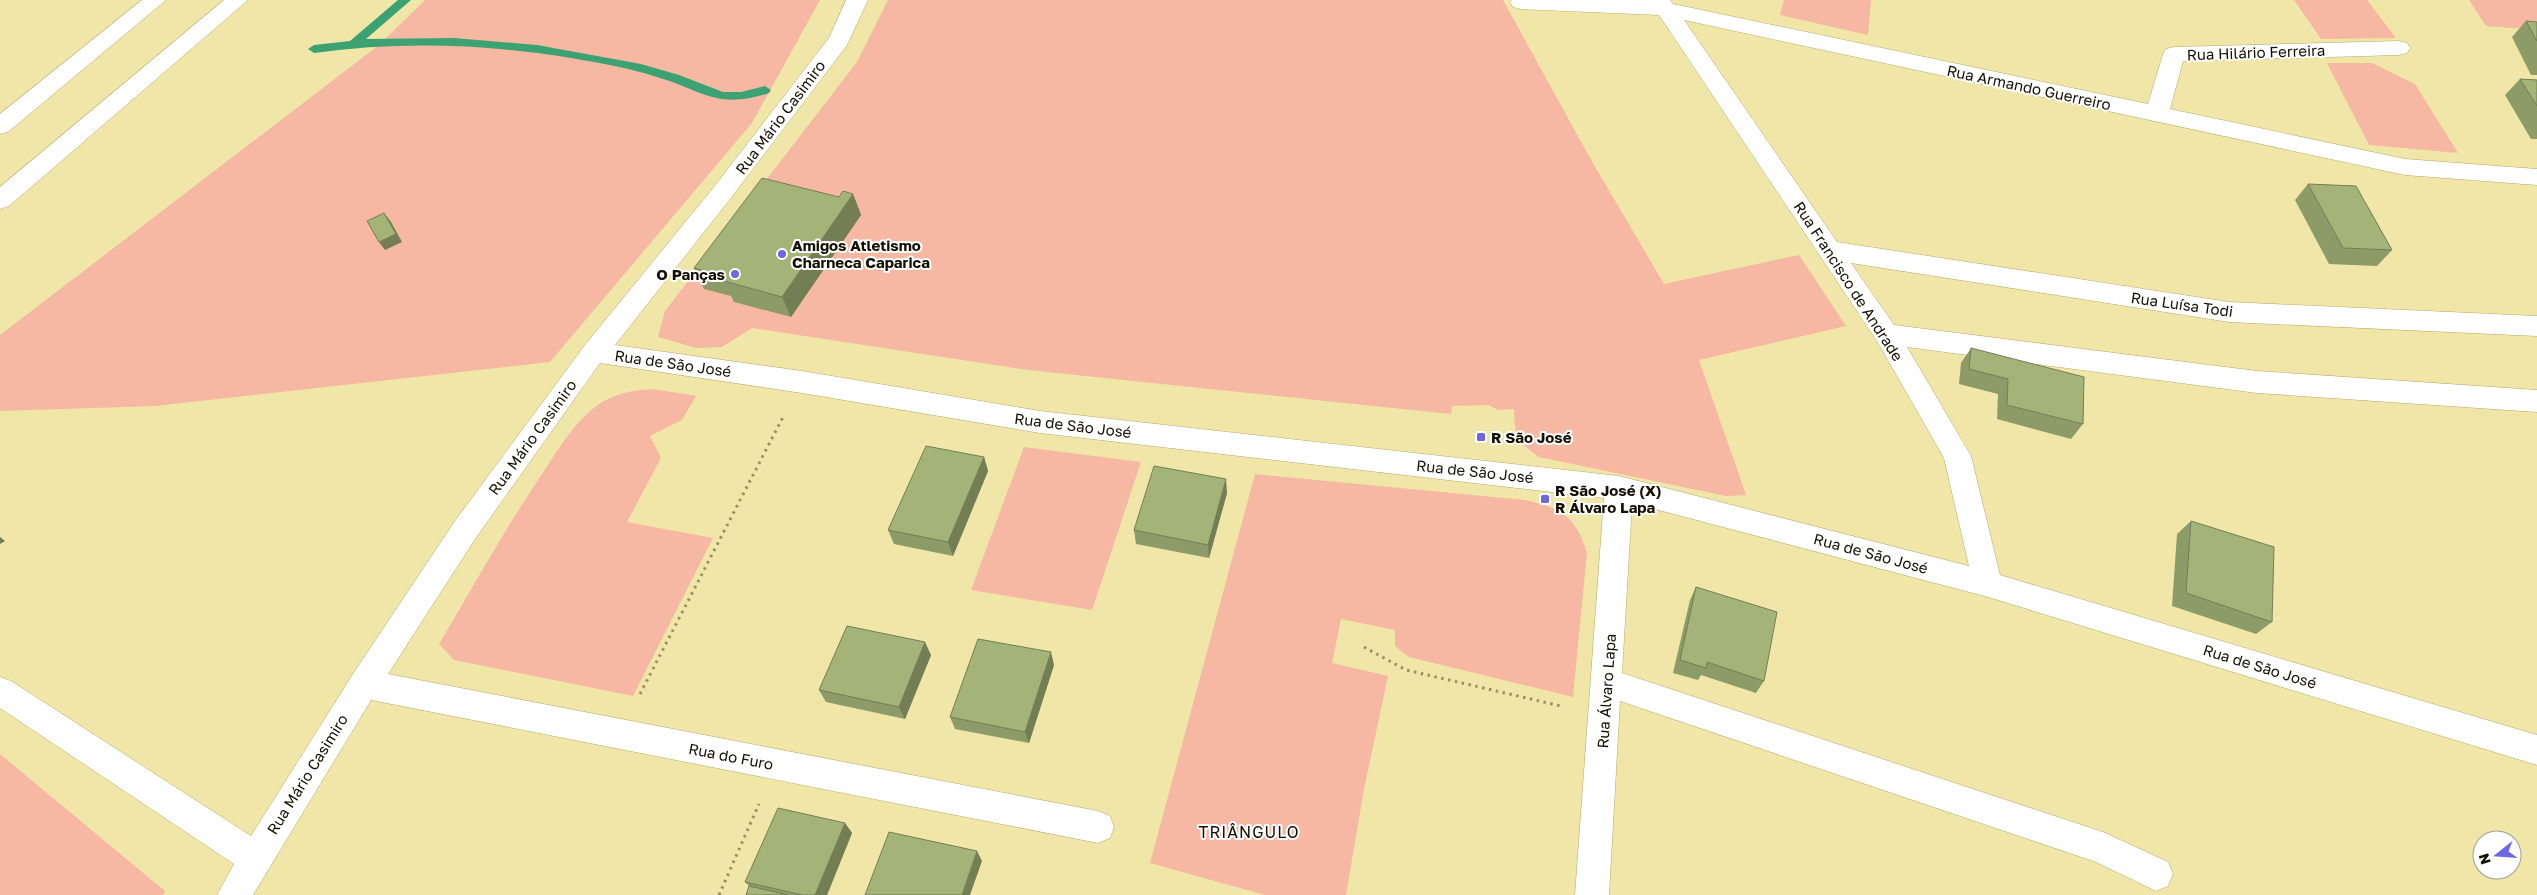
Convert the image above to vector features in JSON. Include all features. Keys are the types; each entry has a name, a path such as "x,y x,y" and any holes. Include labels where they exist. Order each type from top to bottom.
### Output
{"main road":[{"path":"0,126 155,0"},
{"path":"0,200 237,0"},
{"name":"Rua Mário Casimiro","path":"234,895 255,858 364,684 465,530 594,352 722,193 839,40 857,0"},
{"name":"Rua Armando Guerreiro","path":"1521,2 1663,5 2405,167 2537,177"},
{"name":"Rua Francisco de Andrade","path":"1663,5 1886,334 1957,456 1988,584"},
{"name":"Rua Hilário Ferreira","path":"2157,114 2174,54 2399,48"},
{"name":"Rua Luísa Todi","path":"1830,250 2229,312 2537,326"},
{"path":"1886,334 2257,382 2537,401"},
{"name":"Rua de São José","path":"594,352 802,382 1040,422 1619,488 1988,584 2537,750"},
{"name":"Rua Álvaro Lapa","path":"1592,895 1619,488"},
{"path":"1606,682 2103,848 2156,874"},
{"name":"Rua do Furo","path":"364,684 1098,827"},
{"path":"0,690 255,858"}],"path":[{"path":"620,734 802,382"},
{"path":"1364,647 1406,670 1604,716"},
{"path":"720,895 775,765"}],"shaded area":[{"path":"425,0 820,0 752,123 550,362 155,406 0,411 0,335 379,45"},
{"path":"888,0 1503,0 1590,158 1664,284 1799,255 1846,326 1699,360 1746,495 1726,496 1539,457 1521,442 1518,437 1514,409 1498,410 1489,405 1452,406 1451,414 1028,370 752,328 722,347 696,348 658,337 665,311 857,62"},
{"path":"1784,0 1871,0 1868,35 1780,15"},
{"path":"2294,0 2367,0 2396,38 2321,39"},
{"path":"2469,0 2537,0 2537,30 2486,26"},
{"path":"2327,63 2372,63 2415,84 2458,153 2369,145"},
{"path":"653,389 696,396 682,420 650,436 661,458 627,522 713,538 633,696 454,660 439,644 518,511 570,433 591,410 606,400 625,393"},
{"path":"1024,447 1141,462 1092,610 971,590"},
{"path":"1255,474 1525,500 1538,503 1557,510 1572,522 1587,552 1573,697 1409,657 1395,646 1395,630 1341,619 1332,663 1388,676 1364,789 1346,895 1265,895 1150,863"},
{"path":"0,754 165,891 163,895 0,895"}],"building":[{"path":"2526,21 2537,22 2537,41"},
{"path":"2520,79 2537,80 2537,106"},
{"name":"Amigos Atletismo Charneca Caparica","path":"762,178 839,197 843,191 853,194 782,297 724,281 727,277 694,268"},
{"path":"2308,184 2356,186 2392,250 2343,248"},
{"path":"384,213 396,234 379,242 367,221"},
{"path":"1971,348 2084,377 2083,424 2007,405 2008,379 1969,369"},
{"path":"926,446 984,457 948,542 888,530"},
{"path":"1154,466 1226,479 1208,545 1134,530"},
{"path":"2191,521 2274,547 2272,622 2186,593"},
{"path":"1696,587 1777,612 1764,681 1707,662 1706,668 1680,660"},
{"path":"847,626 925,642 899,707 819,690"},
{"path":"978,639 1051,652 1025,732 950,717"},
{"path":"778,808 845,823 815,895 803,895 745,882"},
{"path":"889,832 977,851 962,895 865,895"},
{"path":"749,886 788,895 746,895"}],"waterway":[{"path":"355,42 405,0"},
{"path":"314,49 398,41 454,42 509,46 572,54 624,64 675,78 717,95 741,96 765,90"}],"place":[{"name":"Amigos Atletismo Charneca Caparica","path":"782,254"},
{"name":"O Panças","path":"735,274"},
{"name":"R São José","path":"1481,437"},
{"name":"R São José (X) R Álvaro Lapa","path":"1545,499"}],"district":[{"name":"TRIÂNGULO","path":"1249,832"}]}
